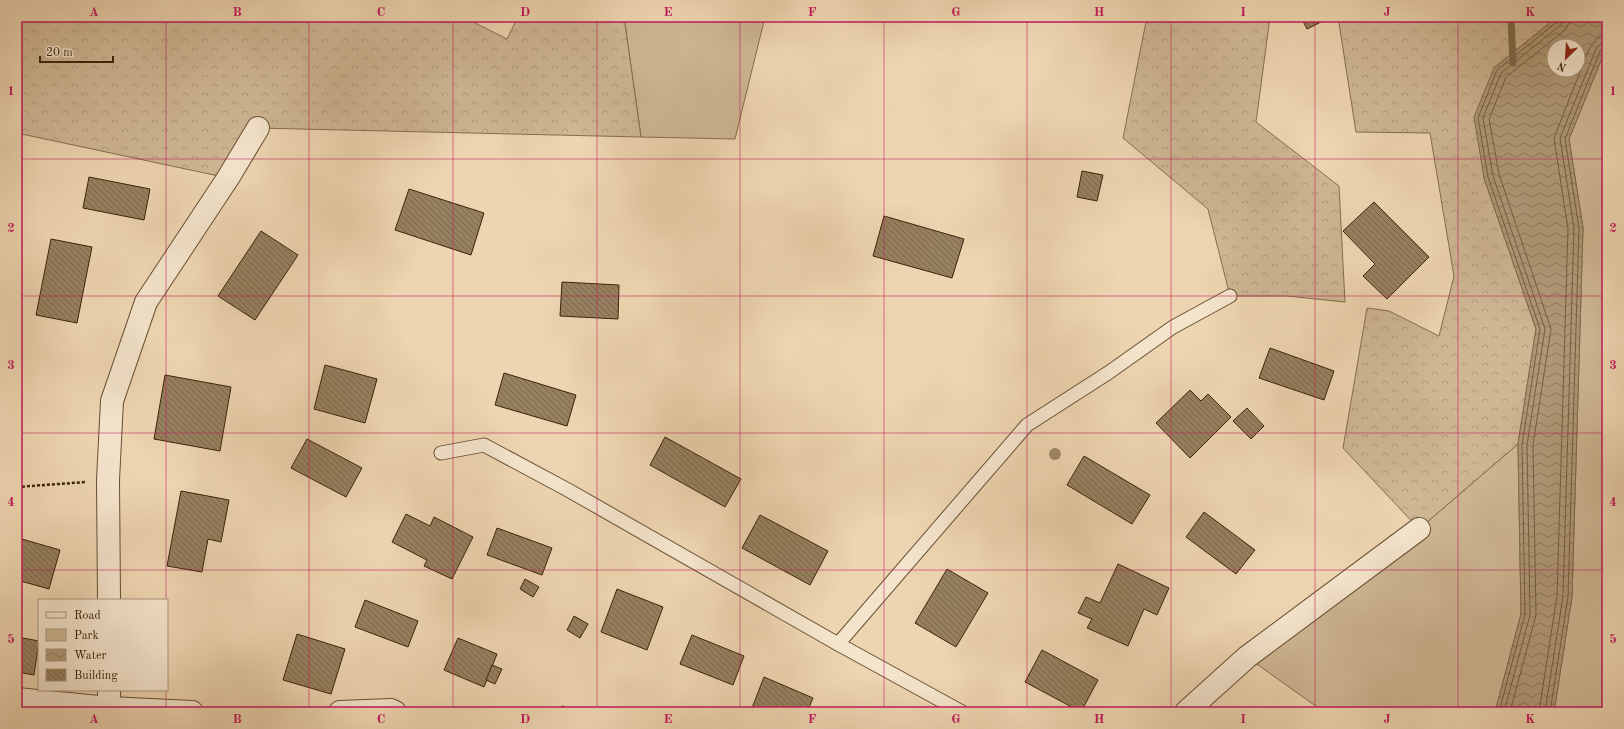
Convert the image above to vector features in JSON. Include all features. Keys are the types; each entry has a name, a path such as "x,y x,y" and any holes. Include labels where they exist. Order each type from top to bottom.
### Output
{"street":[{"path":"109,599 108,480 112,401 146,302 228,178 258,128"},
{"path":"1186,712 1247,657 1419,529"},
{"path":"17,699 109,703 192,712"},
{"path":"340,712 391,710 395,712"}],"lane":[{"path":"838,644 1027,425 1108,373 1173,327 1230,296"},
{"path":"441,454 484,445 568,490 838,644 962,712"}],"path":[{"path":"17,487 108,480"}],"green space":[{"path":"17,17 463,17 507,39 518,17 624,17 641,137 258,128 228,178 17,133"},
{"path":"624,17 765,17 735,139 641,137"},
{"path":"1147,17 1270,17 1256,122 1339,186 1345,302 1287,296 1230,296 1208,209 1123,138"},
{"path":"1338,17 1557,17 1494,68 1484,178 1536,329 1518,444 1419,529 1343,448 1367,308 1389,311 1439,336 1454,276 1430,133 1356,132"},
{"path":"1607,50 1607,712 1554,712 1572,597 1583,228 1569,139 1604,53"},
{"path":"1518,444 1521,614 1495,712 1324,712 1247,657 1419,529"}],"water":[{"path":"1557,17 1607,17 1607,50 1604,53 1569,139 1583,228 1572,597 1554,712 1495,712 1521,614 1518,444 1536,329 1484,178 1474,117 1494,68"}],"building":[{"path":"1301,17 1326,17 1327,19 1307,29"},
{"path":"1082,171 1103,175 1097,201 1077,197"},
{"path":"89,177 150,189 144,220 83,208"},
{"path":"409,189 484,213 471,255 395,230"},
{"path":"1374,202 1429,257 1387,299 1363,276 1375,264 1343,231"},
{"path":"884,216 964,239 952,278 873,256"},
{"path":"261,231 298,255 255,320 218,296"},
{"path":"51,239 92,247 77,323 36,315"},
{"path":"562,282 619,285 618,319 560,316"},
{"path":"1270,348 1334,371 1324,400 1259,378"},
{"path":"325,365 377,379 365,423 314,409"},
{"path":"504,373 576,395 567,426 495,405"},
{"path":"165,375 231,387 220,451 154,439"},
{"path":"1190,390 1201,401 1208,394 1231,417 1190,458 1156,423"},
{"path":"1247,408 1264,426 1251,439 1233,421"},
{"path":"665,437 741,479 725,507 650,465"},
{"path":"307,439 362,468 346,497 291,468"},
{"path":"1084,456 1150,495 1132,524 1067,485"},
{"path":"181,491 229,500 221,542 208,539 202,572 167,566"},
{"path":"1204,512 1255,550 1236,574 1186,537"},
{"path":"406,514 430,526 434,517 473,537 452,579 424,566 427,560 392,542"},
{"path":"760,515 828,551 810,585 742,548"},
{"path":"497,528 552,548 542,575 487,555"},
{"path":"22,539 60,550 49,589 17,580 17,541 21,542"},
{"path":"1118,564 1169,588 1157,615 1144,609 1128,646 1087,628 1092,619 1078,613 1086,597 1100,603"},
{"path":"947,569 988,593 956,647 915,623"},
{"path":"525,579 539,587 533,597 520,589"},
{"path":"617,589 663,607 647,650 601,632"},
{"path":"365,600 418,621 408,647 355,627"},
{"path":"574,616 588,624 580,638 567,630"},
{"path":"297,634 345,649 331,694 283,680"},
{"path":"692,635 744,656 733,685 680,664"},
{"path":"17,637 38,641 34,675 17,672"},
{"path":"458,638 497,654 484,687 444,670"},
{"path":"1042,650 1098,680 1081,712 1025,682"},
{"path":"492,665 502,669 495,684 486,680"},
{"path":"764,677 813,698 807,712 762,712 752,708"},
{"path":"562,706 576,712 560,712"}],"waterway":[{"path":"1511,17 1513,63"}]}
